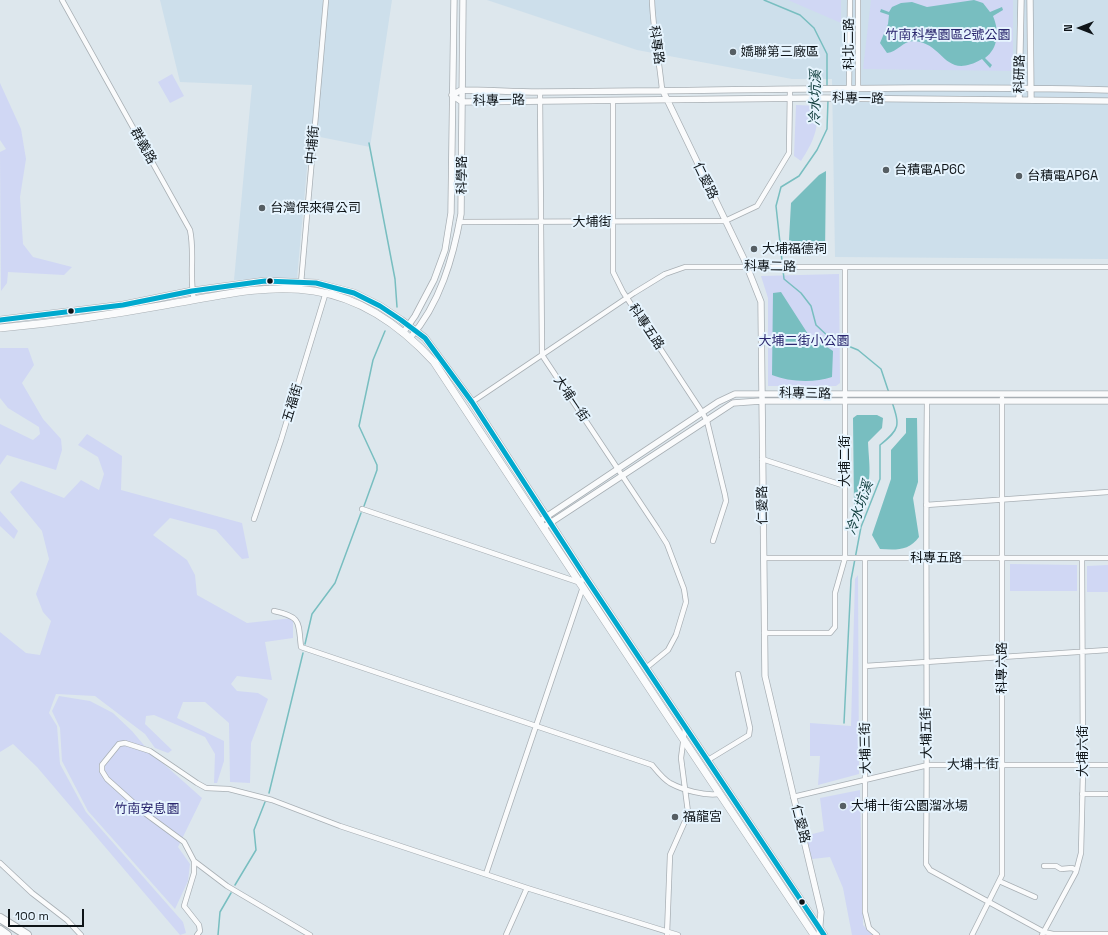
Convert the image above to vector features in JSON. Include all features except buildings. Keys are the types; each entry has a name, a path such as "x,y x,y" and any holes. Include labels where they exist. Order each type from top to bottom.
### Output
{"highway":[{"path":"0,918 26,935"},
{"path":"0,930 8,935"}],"main road":[{"path":"0,320 122,305 192,291 265,281 302,281 354,293 380,306 425,338 472,402 586,578 708,760 821,933"},
{"path":"0,328 58,322 266,289 300,290 326,294 353,302 376,313 410,338 434,362 542,524 580,586 814,935"}],"street":[{"name":"群義路","path":"62,0 190,230 193,246 192,291 194,300"},
{"name":"中埔街","path":"300,290 326,0"},
{"name":"科學路","path":"403,333 434,280 445,250 453,199 452,95 454,0"},
{"name":"科學路","path":"410,338 416,332 439,293 448,268 460,222 462,198 462,0"},
{"name":"科專路","path":"652,0 653,25 662,89"},
{"name":"科北二路","path":"849,89 850,0"},
{"name":"科北二路","path":"858,0 858,88"},
{"name":"科研路","path":"1020,100 1021,0"},
{"name":"科研路","path":"1030,0 1031,100"},
{"path":"857,99 858,88"},
{"name":"科專一路","path":"1108,90 1031,88 662,89 540,92 462,90 452,95 462,102 815,98 1108,101"},
{"name":"仁愛路","path":"662,89 747,268 761,302 765,676 821,912 821,933"},
{"path":"725,221 757,206 789,153 790,89"},
{"path":"849,89 849,99"},
{"path":"540,92 542,355"},
{"name":"科專五路","path":"613,101 613,272 626,298 706,420 726,501 713,541"},
{"name":"大埔街","path":"460,222 725,221"},
{"name":"科專二路","path":"472,402 626,298 665,274 685,267 1108,267"},
{"name":"大埔二街","path":"764,633 830,633 835,627 835,593 847,558 844,348 845,267"},
{"name":"五福街","path":"254,519 281,440 328,286"},
{"name":"大埔一街","path":"542,355 623,475 667,544 684,589 686,602 684,613 676,635 668,650 646,668"},
{"name":"科專三路","path":"549,520 619,469 702,412 735,394 1108,394"},
{"name":"科專六路","path":"972,935 1002,875 1002,394"},
{"name":"科專三路","path":"542,524 623,475 733,403 761,401 1002,402 1108,400"},
{"name":"大埔五街","path":"927,402 926,663 928,765 926,864 930,870 1043,934 1108,934"},
{"path":"762,459 845,486"},
{"path":"511,479 525,483"},
{"path":"926,505 1002,498 1108,492"},
{"path":"362,509 580,586"},
{"name":"科專五路","path":"764,558 1108,558"},
{"name":"大埔三街","path":"863,558 866,780 865,912 869,928 877,935"},
{"name":"大埔六街","path":"1043,934 1076,870 1081,853 1083,765 1082,558"},
{"path":"580,586 586,578"},
{"path":"486,874 536,726 580,586 586,578"},
{"path":"274,611 290,614 298,621 301,647 652,765 670,783 686,789 712,795 719,794"},
{"path":"865,666 1108,650"},
{"path":"708,760 749,734 750,728 738,674"},
{"path":"667,934 668,864 670,855 686,820 686,789 681,758 685,726"},
{"path":"310,935 227,886 194,861 184,842 146,814 105,775 102,770 102,765 119,744 124,743 150,751 206,788 229,789 272,800 340,826 667,934 678,935"},
{"name":"大埔十街","path":"793,798 928,765 1108,765"},
{"path":"1082,794 1107,794"},
{"path":"194,861 194,873 184,906 199,924 200,931 197,935"},
{"path":"0,863 32,893 67,920 81,935"},
{"path":"1044,866 1056,866 1061,869 1072,868 1076,870"},
{"path":"1000,881 1035,897"},
{"path":"506,935 527,888"}],"shaded area":[{"path":"160,0 392,0 370,147 310,135 297,278 234,280 252,85 180,82"},
{"path":"487,0 1108,0 1108,259 835,257 832,79 792,79 637,50"},
{"path":"974,0 983,3 990,12 1002,7 1003,10 993,16 997,33 995,44 990,54 985,58 992,65 990,68 982,59 969,65 960,66 952,64 933,48 915,41 907,42 894,51 887,53 880,43 888,24 889,15 880,12 881,9 889,12 892,7 901,3 912,2 927,7"},
{"path":"826,171 825,254 808,254 795,251 789,240 791,203 819,175"},
{"path":"781,292 808,334 833,351 832,377 802,381 772,375 773,293"},
{"path":"857,415 877,415 883,418 882,428 868,442 870,469 868,485 861,499 854,506 853,418"},
{"path":"906,418 917,418 918,482 913,498 919,537 911,545 902,549 880,549 872,535 891,479 891,450 906,433"}],"green space":[{"path":"788,0 841,0 841,23"},
{"name":"竹南科學園區2號公園","path":"871,0 1013,0 1013,71 863,69"},
{"path":"172,74 184,96 170,103 158,82"},
{"path":"0,83 21,129 26,159 20,197 23,244 33,257 72,267 64,275 8,272 7,283 1,291 0,152 6,149 0,140"},
{"path":"796,105 818,106 816,129 809,147 801,161 794,156"},
{"name":"大埔二街小公園","path":"839,274 840,383 836,386 768,386 768,298 761,276"},
{"path":"0,348 28,348 34,365 22,383 43,419 61,439 62,450 56,470 7,455 0,465 0,424 33,440 40,434 39,427 8,408 0,398"},
{"path":"87,434 122,456 121,490 242,523 249,558 242,559 216,530 170,518 153,535 187,560 195,575 197,595 247,623 293,618 293,638 265,642 272,680 237,676 231,684 237,691 258,693 268,699 251,743 250,783 230,782 229,723 205,702 183,702 177,718 224,741 224,761 217,783 214,783 215,754 205,737 154,715 146,716 145,724 172,750 168,753 155,748 145,734 95,696 56,694 49,713 57,726 60,764 86,812 183,922 186,933 180,935 37,767 13,744 0,752 0,632 26,653 40,655 51,621 43,612 36,594 49,559 42,531 10,492 21,481 64,498 81,480 99,490 104,474 98,457 78,445"},
{"path":"0,511 18,531 14,539 0,526"},
{"path":"1010,564 1077,565 1077,591 1010,591"},
{"path":"1108,565 1108,592 1087,592 1087,566"},
{"path":"858,575 859,774 818,785 820,756 810,756 810,723 851,726 855,579"},
{"name":"竹南安息園","path":"59,696 90,701 113,713 132,731 148,750 202,798 178,847 190,864 188,881 175,909 88,811 62,761 60,728 52,711"},
{"path":"860,790 863,925 873,935 852,935 843,888 830,857 812,859 805,836 824,831 820,798"}],"waterway":[{"name":"冷水坑溪","path":"764,0 800,15 814,28 827,54 827,87"},
{"name":"冷水坑溪","path":"828,100 827,129 817,150 799,176 781,187 776,206 784,279 801,293 811,306 816,325 831,339 858,350 881,369 889,393"},
{"path":"369,143 395,279 397,307"},
{"path":"364,506 377,470 377,465 359,426 373,360 385,331"},
{"name":"冷水坑溪","path":"844,723 851,580 861,527 880,479 880,445 895,431 897,422 892,402"},
{"path":"305,644 312,614 335,583 361,513"},
{"path":"269,793 303,653"},
{"path":"235,885 256,850 254,830 265,802"},
{"path":"218,935 220,912 231,893"}],"transit line":[{"path":"0,320 123,305 192,291 265,281 316,283 354,293 380,306 401,320 425,338 472,402 586,578 824,935"}],"place":[{"name":"嬌聯第三廠區","path":"733,52"},
{"name":"台積電AP6C","path":"886,170"},
{"name":"台積電AP6A","path":"1019,176"},
{"name":"台灣保來得公司","path":"262,208"},
{"name":"大埔福德祠","path":"754,249"},
{"name":"大埔十街公園溜冰場","path":"843,806"},
{"name":"福龍宮","path":"675,817"}]}
